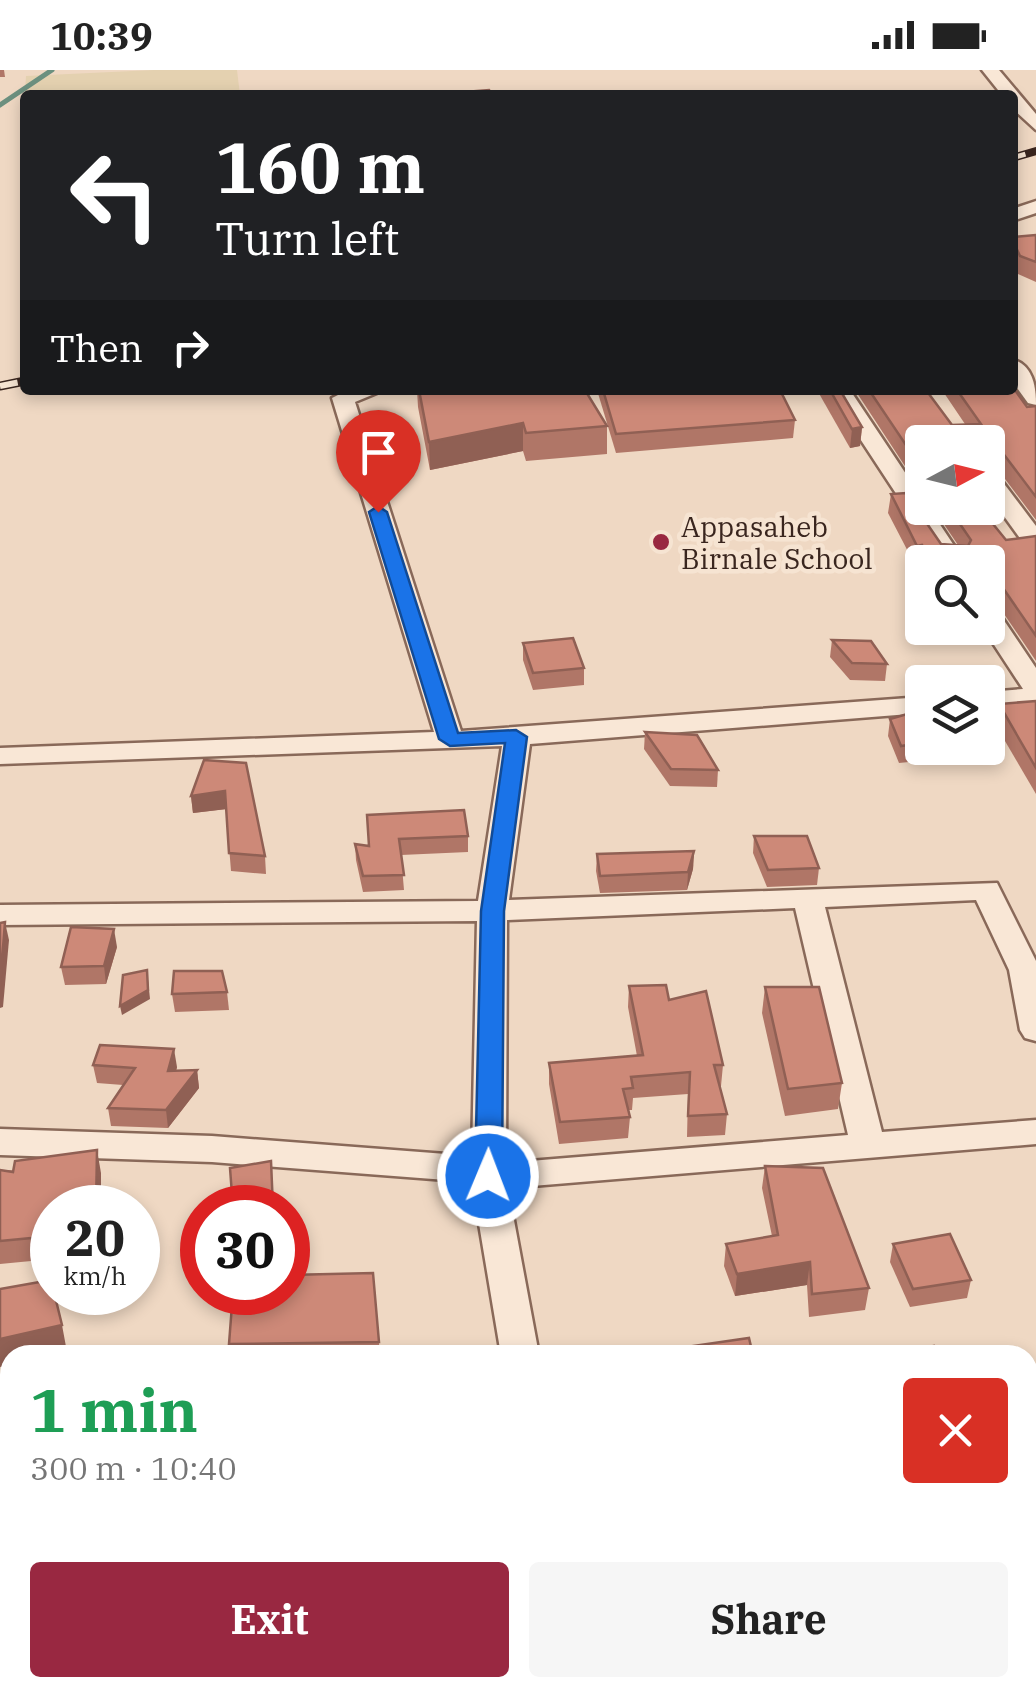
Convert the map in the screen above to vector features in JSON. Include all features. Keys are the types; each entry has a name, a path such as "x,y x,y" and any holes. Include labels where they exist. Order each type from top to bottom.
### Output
{"street":[{"path":"990,70 1007,90"},
{"path":"1018,104 1036,126"},
{"path":"1018,374 1036,398"},
{"path":"354,395 342,398 450,739"},
{"path":"842,395 942,545"},
{"path":"1005,501 1036,543"},
{"path":"1005,642 1036,692 1005,697"},
{"path":"0,756 516,737 905,706"},
{"path":"516,737 492,911 488,1173 518,1345"},
{"path":"0,916 492,911 986,890 1026,970 1036,1030"},
{"path":"808,898 868,1145"},
{"path":"0,1142 212,1150 488,1173 1036,1132"}],"shaded area":[{"path":"237,70 239,90 25,90 26,76"}],"building":[{"path":"1036,235 1036,262 1020,256 1018,236"},
{"path":"1018,394 1027,407 1036,406 1036,497 1005,456 1005,425 952,425 981,424 961,395"},
{"path":"420,395 588,395 607,426 526,433 523,423 429,442"},
{"path":"604,395 782,395 795,420 616,434"},
{"path":"833,395 843,395 862,427 852,429"},
{"path":"872,395 930,395 952,425 905,425 905,444"},
{"path":"905,493 905,522 891,494"},
{"path":"906,525 928,525 941,544 954,545 922,545 916,545"},
{"path":"961,525 994,525 1006,540 1036,536 1036,636 1005,591 1005,545 968,545 971,540"},
{"path":"573,638 584,668 533,673 523,643"},
{"path":"832,640 871,641 887,664 852,663"},
{"path":"1036,701 1036,768 1005,714 1005,704"},
{"path":"905,715 905,745 901,746 890,719"},
{"path":"645,732 697,735 718,770 671,769"},
{"path":"204,760 246,763 265,856 229,853 225,791 191,796"},
{"path":"464,810 468,836 399,839 404,875 363,876 355,844 369,846 367,815"},
{"path":"754,836 807,836 819,868 768,870"},
{"path":"694,851 688,872 600,876 597,854"},
{"path":"5,922 0,986 0,923"},
{"path":"71,927 114,929 104,966 61,967"},
{"path":"147,970 148,990 120,1006 123,975"},
{"path":"174,971 222,971 227,992 172,994"},
{"path":"666,985 669,1000 706,991 723,1065 714,1065 727,1114 688,1116 690,1072 631,1077 633,1088 623,1089 630,1117 560,1122 549,1063 643,1055 629,986"},
{"path":"765,987 819,987 842,1083 788,1089"},
{"path":"100,1045 174,1049 168,1071 197,1070 166,1110 108,1108 135,1068 93,1065"},
{"path":"97,1150 96,1185 30,1185 30,1238 0,1241 0,1170 13,1172 15,1161"},
{"path":"271,1161 272,1185 231,1185 230,1168"},
{"path":"765,1166 823,1168 869,1288 812,1294 810,1262 737,1274 726,1244 778,1235"},
{"path":"950,1234 971,1280 913,1289 893,1244"},
{"path":"373,1273 379,1342 229,1344 231,1315 310,1315 310,1274"},
{"path":"30,1284 30,1315 60,1315 62,1325 0,1339 0,1289"},
{"path":"749,1338 751,1345 700,1345"}],"waterway":[{"path":"22,90 52,70"},
{"path":"0,105 20,92"}],"railway":[{"path":"1018,156 1036,151"},
{"path":"0,386 20,382"}],"place":[{"name":"Appasaheb Birnale School","path":"661,542"}],"route":[{"path":"378,512 450,739 516,737 492,911 488,1176"}]}
